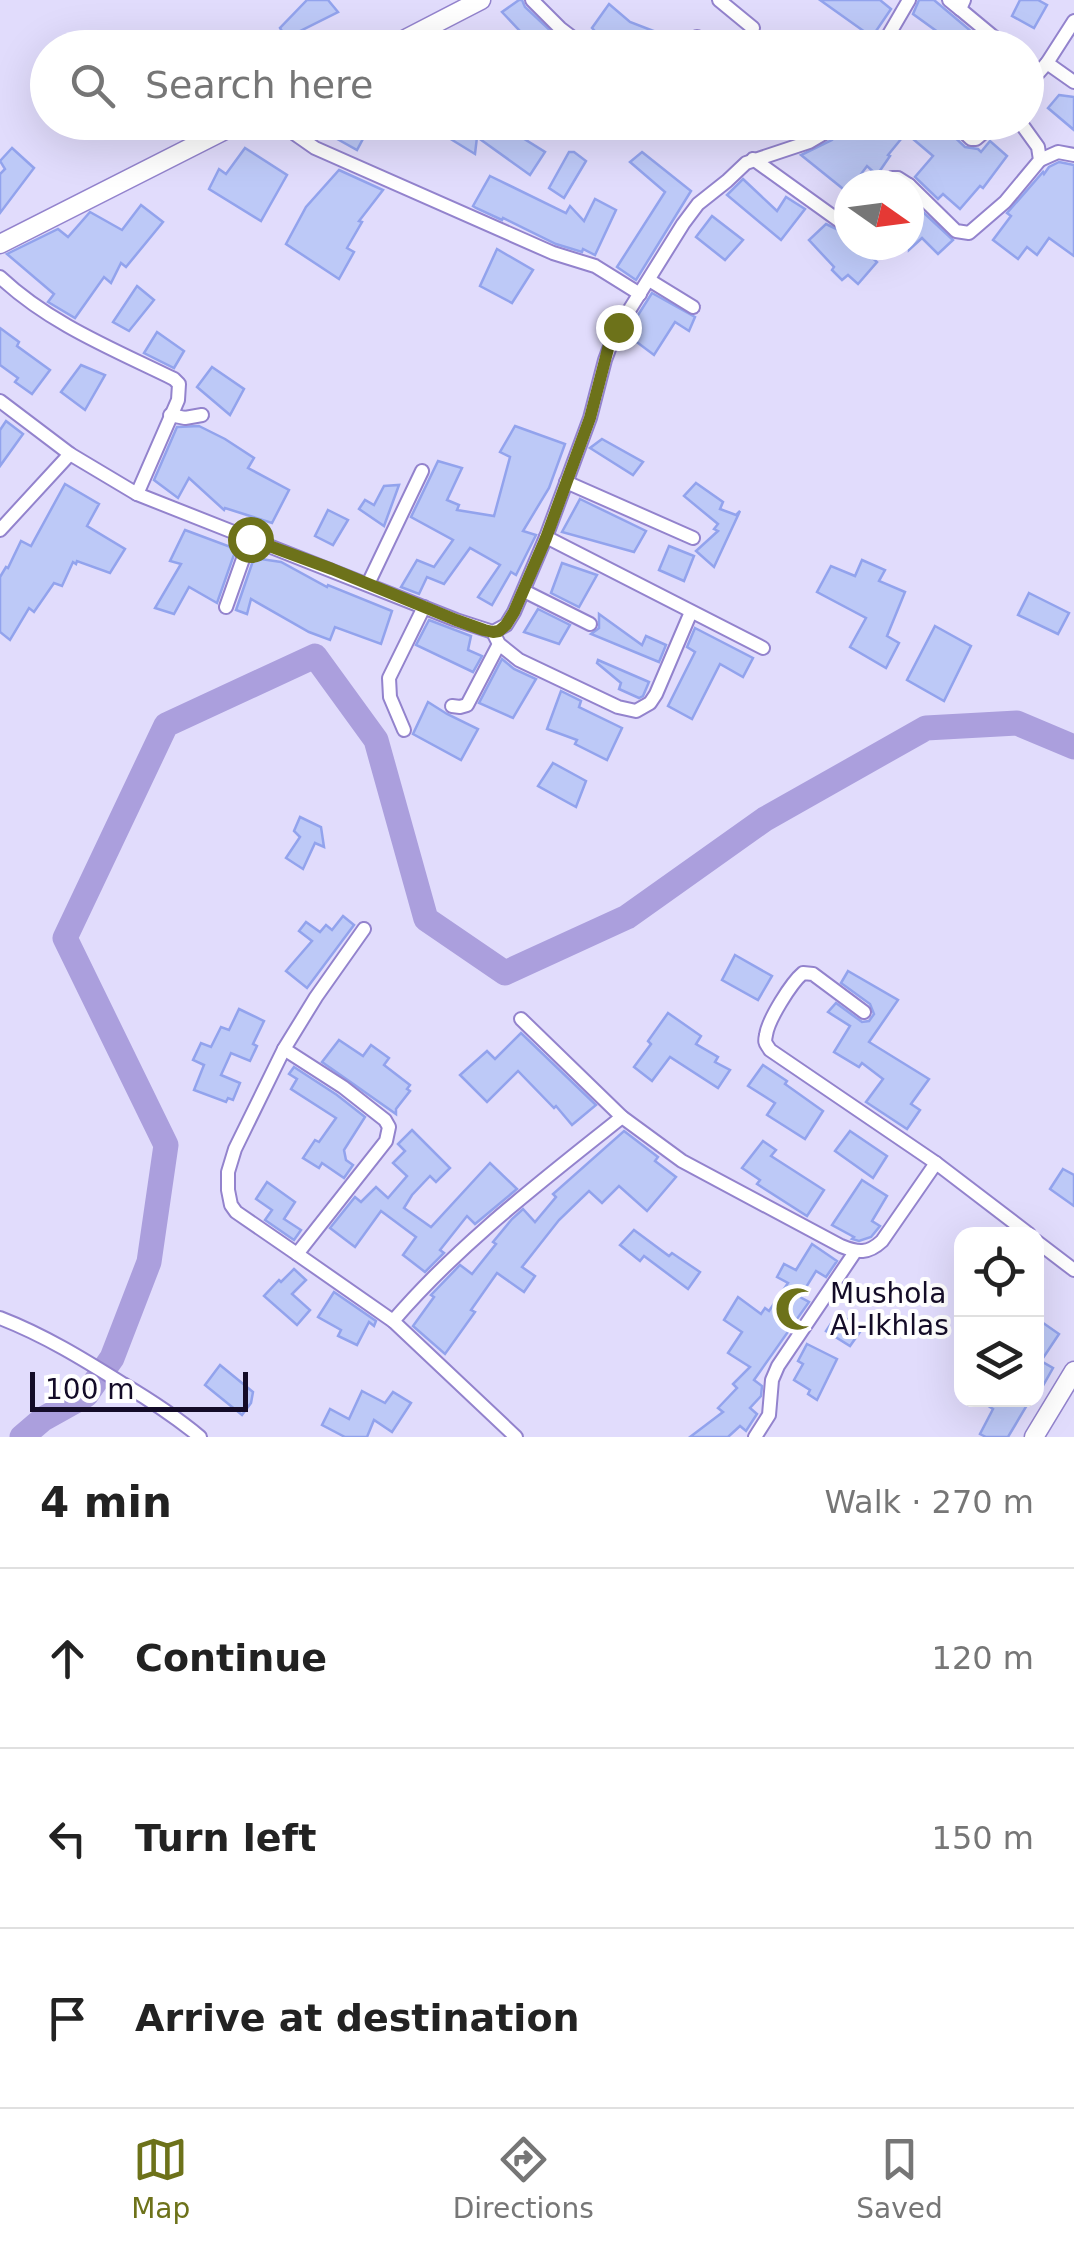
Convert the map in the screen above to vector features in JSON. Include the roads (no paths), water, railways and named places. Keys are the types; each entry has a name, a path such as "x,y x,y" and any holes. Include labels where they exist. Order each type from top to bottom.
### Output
{"street":[{"path":"423,30 481,0"},
{"path":"532,0 563,30"},
{"path":"719,0 752,28"},
{"path":"892,30 909,0"},
{"path":"958,3 987,30"},
{"path":"1044,58 1074,21"},
{"path":"1044,70 1074,82"},
{"path":"0,244 205,140"},
{"path":"304,140 553,253 585,262 640,294"},
{"path":"452,706 467,705 496,638 524,591 590,418 609,345 691,211 754,159 812,140"},
{"path":"1032,140 1040,160"},
{"path":"924,200 956,231 969,233 1005,202 1040,160 1058,152 1074,155"},
{"path":"754,159 834,217"},
{"path":"0,277 55,320 179,384 180,390 137,494"},
{"path":"648,280 692,308"},
{"path":"0,401 70,454 137,494 496,638 519,660 618,707 636,711 650,703 691,612"},
{"path":"170,416 202,415"},
{"path":"0,530 70,454"},
{"path":"368,584 422,471"},
{"path":"566,482 692,538"},
{"path":"546,538 763,648"},
{"path":"226,607 250,539"},
{"path":"524,591 590,624"},
{"path":"404,730 390,697 390,678 424,607"},
{"path":"364,929 284,1048 235,1149 228,1172 231,1205 392,1322 516,1437"},
{"path":"864,1012 813,974 803,973 795,980 766,1032 765,1042 770,1050 936,1162 1019,1227"},
{"path":"521,1019 622,1117 682,1161 855,1252 873,1249 882,1241 936,1162"},
{"path":"284,1048 343,1087 389,1127 386,1141 297,1254"},
{"path":"392,1322 476,1236 622,1117"},
{"path":"1044,1247 1074,1270"},
{"path":"756,1437 769,1415 772,1380 778,1366 855,1252"},
{"path":"0,1318 45,1337 100,1369 200,1437"},
{"path":"1034,1437 1074,1371"}],"waterway":[{"path":"22,1437 43,1419 86,1395 112,1358 149,1262 166,1145 65,938 166,725 315,656 376,740 426,919 505,973 627,917 765,819 926,728 1017,723 1074,747"}],"place":[{"name":"Mushola Al-Ikhlas","path":"797,1309"}]}
